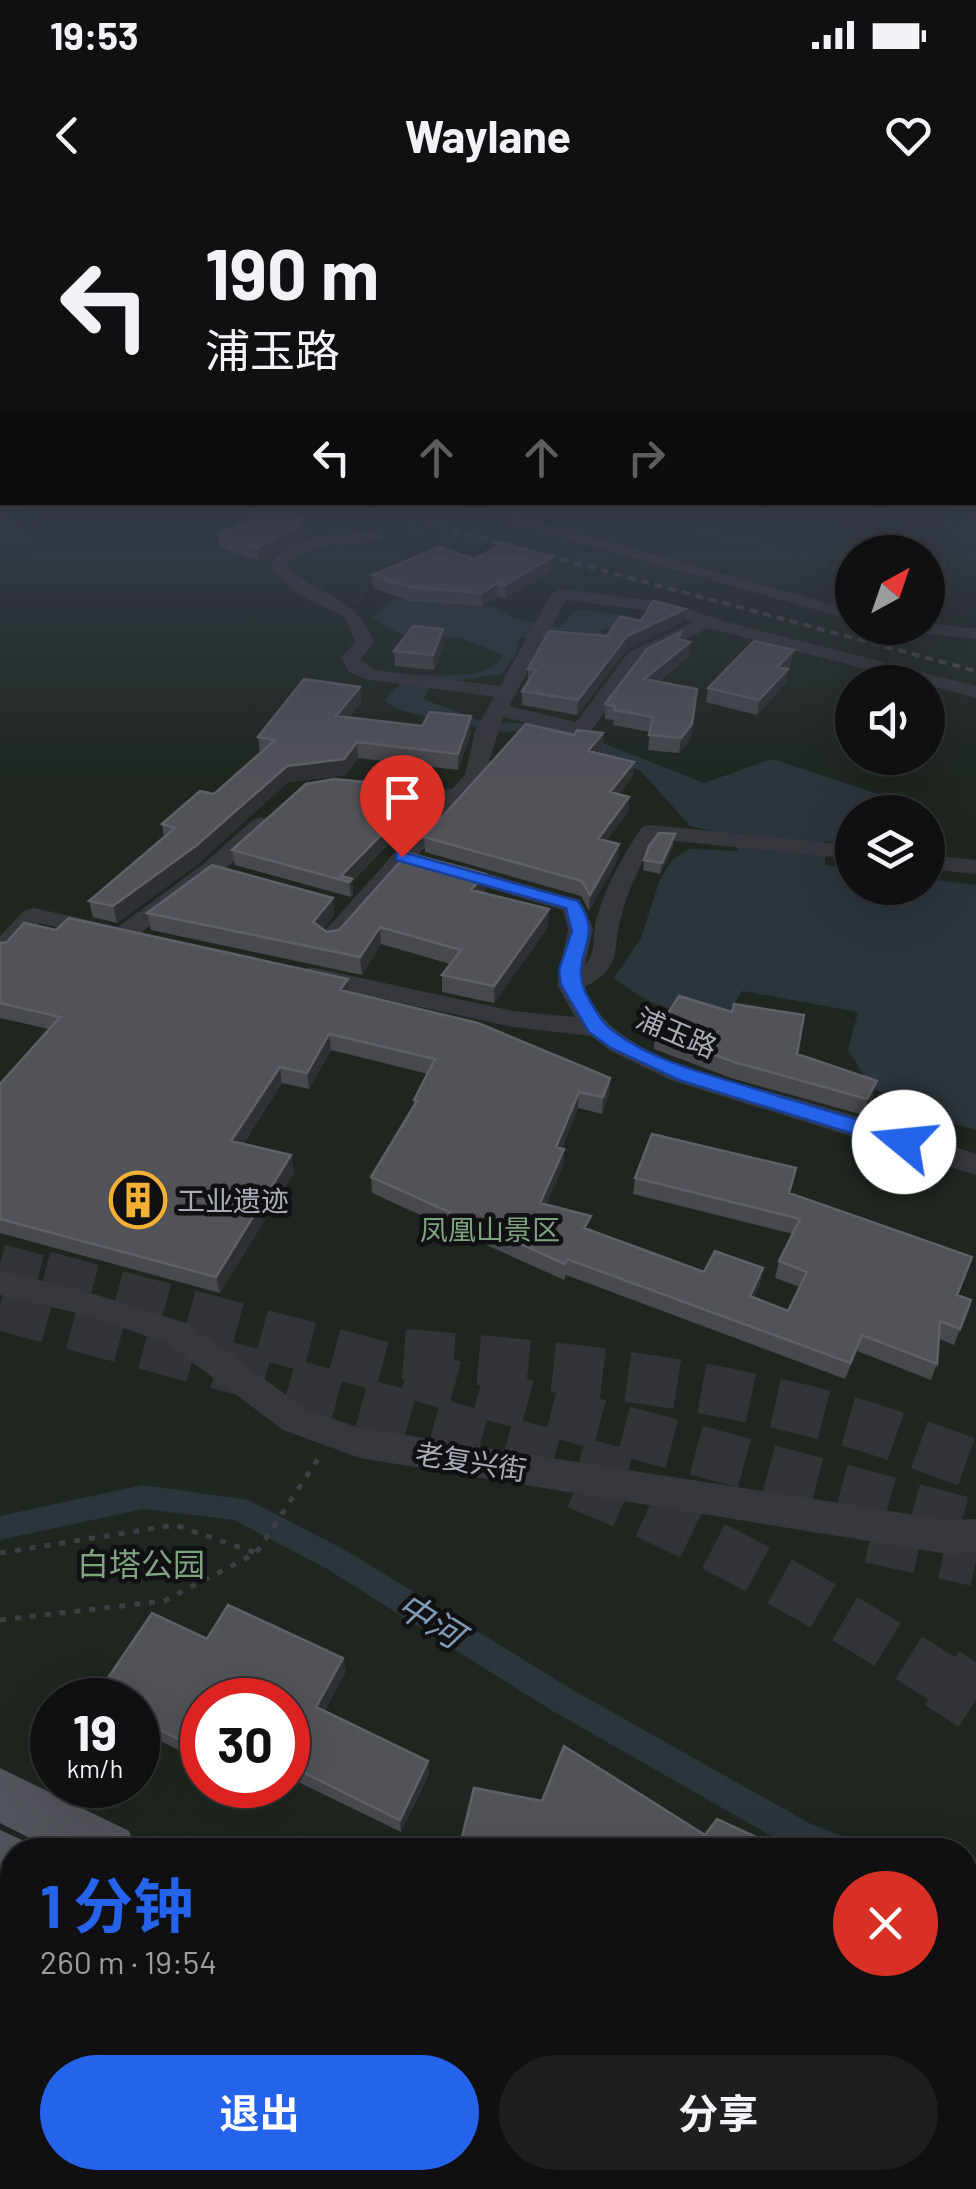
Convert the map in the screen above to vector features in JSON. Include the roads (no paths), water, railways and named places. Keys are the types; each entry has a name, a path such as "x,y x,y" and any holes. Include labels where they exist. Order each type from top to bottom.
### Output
{"main road":[{"path":"0,1795 89,1838"}],"street":[{"path":"329,601 349,608 358,619 364,643 350,658 351,664 372,675 441,685 496,713 558,721 582,731 594,704 609,694 633,657 687,636 707,621"},
{"path":"332,939 348,907 402,857 475,776 496,713 556,601"},
{"path":"615,601 672,608 707,621 976,692"},
{"path":"801,601 835,610"},
{"path":"945,631 976,634"},
{"path":"355,786 455,796"},
{"path":"122,935 210,870 284,804"},
{"path":"402,857 572,904 580,916 582,931 569,970 570,985 592,973 605,957 608,921 634,854 650,832 835,851"},
{"path":"945,864 976,867"},
{"path":"210,870 247,880"},
{"path":"0,950 34,915 160,943"},
{"path":"292,971 513,1020 596,1028"},
{"name":"浦玉路","path":"570,985 596,1028 647,1059 686,1075 976,1165"},
{"name":"老复兴街","path":"0,1283 78,1301 177,1334 295,1420 360,1444 948,1537 976,1536"}],"waterway":[{"name":"中河","path":"0,1528 143,1497 238,1508 337,1560 562,1700 807,1838"}],"tunnel":[{"path":"0,1264 53,1278"},
{"path":"44,1276 976,1525"},
{"path":"0,1305 627,1475"},
{"path":"404,1354 571,1369 738,1395 847,1421 976,1465"},
{"path":"577,1484 673,1526 766,1574 946,1681"},
{"path":"870,1538 976,1561"},
{"path":"942,1678 976,1700"}],"railway":[{"path":"716,601 976,671"}],"place":[{"name":"工业遗迹","path":"138,1200"}],"park label":[{"name":"凤凰山景区","path":"490,1229"},
{"name":"白塔公园","path":"141,1563"}]}
